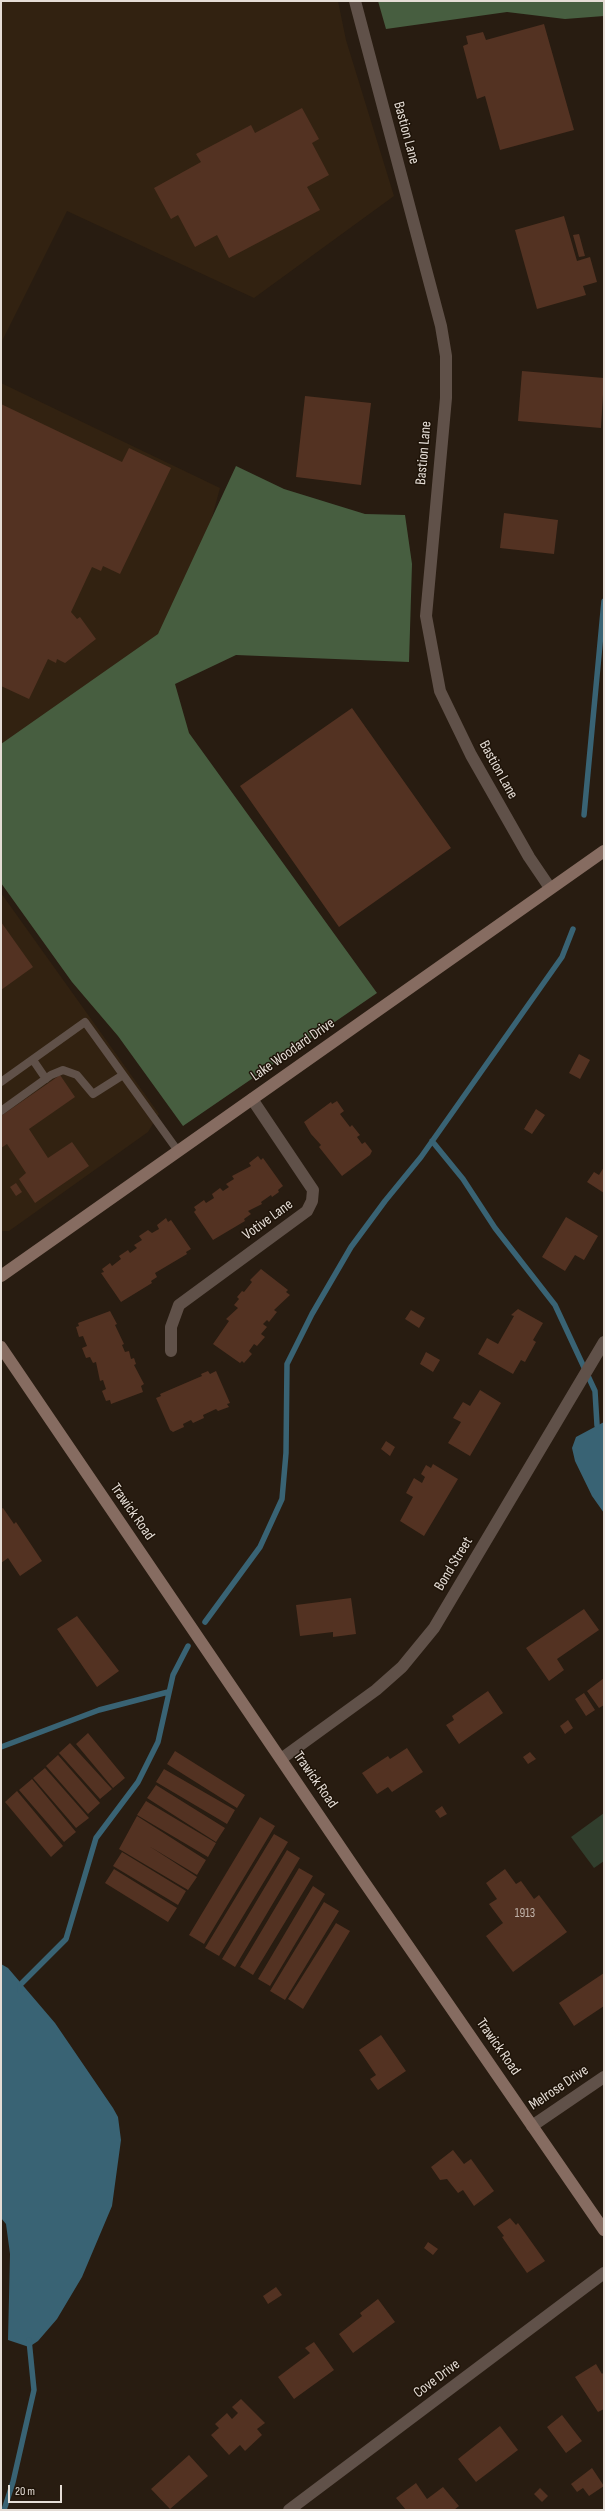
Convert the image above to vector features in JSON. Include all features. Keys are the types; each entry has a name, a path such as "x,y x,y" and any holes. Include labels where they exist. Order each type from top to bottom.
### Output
{"street":[{"name":"Bastion Lane","path":"355,1 441,326 446,356 446,398 426,616 438,684 471,755 529,857 550,888"},
{"name":"Lake Woodard Drive","path":"1,1276 604,851"},
{"name":"Votive Lane","path":"171,1351 171,1327 179,1305 307,1211 312,1201 312,1190 252,1099"},
{"name":"Trawick Road","path":"1,1347 604,2230"},
{"name":"Bond Street","path":"281,1759 376,1690 402,1666 434,1628 602,1350"},
{"name":"Melrose Drive","path":"532,2126 604,2077"},
{"name":"Cove Drive","path":"289,2510 604,2273"}],"lane":[{"path":"1,1082 85,1022 178,1151"},
{"path":"33,1060 46,1079"},
{"path":"1,1111 46,1079 63,1070 77,1075 92,1094 123,1074"}],"shaded area":[{"path":"1,1 338,1 346,40 394,196 254,298 67,211 1,343"},
{"path":"1,383 220,488 183,625 1,756"},
{"path":"1,893 159,1114 148,1132 9,1231 1,1231"}],"green space":[{"path":"378,1 604,1 604,16 565,19 507,12 386,29"},
{"path":"236,466 284,489 365,514 405,515 412,564 409,662 236,655 175,684 189,733 377,993 183,1126 118,1036 72,982 1,883 1,744 158,634"},
{"path":"604,1813 604,1861 594,1868 571,1837"}],"water":[{"path":"604,1422 604,1513 592,1496 575,1461 572,1448 576,1437"},
{"path":"1,1964 8,1968 55,2023 113,2108 118,2117 121,2140 112,2206 82,2277 57,2319 38,2341 29,2347 8,2340 10,2254 6,2224 1,2218"}],"building":[{"path":"544,24 574,130 500,150 485,96 477,99 463,46 468,44 466,36 483,32 486,40"},
{"path":"302,108 319,139 312,143 329,175 307,187 320,210 229,258 217,235 195,247 178,215 171,219 154,188 201,162 196,154 251,125 255,133"},
{"path":"564,216 577,261 590,257 597,282 583,286 586,295 537,309 515,230"},
{"path":"579,234 585,256 579,257 573,235"},
{"path":"522,371 604,378 601,428 518,421"},
{"path":"305,396 371,403 361,485 296,477"},
{"path":"1,404 122,462 129,448 171,468 120,574 103,566 101,571 92,567 71,612 77,619 80,617 96,639 65,663 57,659 56,663 48,659 29,699 1,686"},
{"path":"504,513 558,520 554,554 500,548"},
{"path":"352,708 451,848 339,927 240,786"},
{"path":"1,922 33,967 1,990"},
{"path":"579,1054 590,1060 580,1079 569,1073"},
{"path":"60,1075 75,1097 29,1129 48,1158 72,1142 89,1166 35,1203 19,1179 26,1173 7,1144 1,1148 1,1116"},
{"path":"337,1101 344,1111 340,1114 350,1127 352,1125 360,1135 357,1137 362,1144 365,1142 372,1151 370,1155 342,1176 319,1147 321,1145 311,1134 304,1122 331,1102 332,1104"},
{"path":"536,1109 545,1115 532,1134 524,1129"},
{"path":"258,1156 261,1160 263,1158 283,1186 278,1190 279,1192 272,1197 271,1195 261,1202 262,1204 248,1211 251,1214 244,1219 245,1221 213,1240 194,1212 196,1210 194,1207 204,1200 206,1203 214,1198 212,1194 220,1188 223,1191 229,1187 226,1184 234,1179 232,1176 251,1166 249,1163"},
{"path":"604,1167 604,1193 587,1182 594,1172 599,1175"},
{"path":"16,1183 22,1192 16,1196 10,1187"},
{"path":"566,1217 598,1236 584,1260 575,1255 565,1271 542,1257"},
{"path":"166,1218 168,1222 171,1220 191,1249 186,1252 187,1254 155,1273 157,1277 151,1281 152,1283 121,1302 101,1273 104,1272 102,1269 110,1263 112,1266 121,1259 119,1256 128,1250 130,1253 137,1248 134,1245 142,1240 139,1236 148,1230 152,1233 159,1229 157,1225"},
{"path":"261,1269 288,1290 286,1292 290,1295 274,1310 277,1312 269,1322 267,1320 263,1324 267,1327 261,1334 265,1337 257,1346 254,1344 249,1351 252,1354 244,1363 242,1361 240,1363 213,1344 229,1321 226,1319 238,1308 234,1305 239,1299 237,1297 242,1291 244,1292 252,1282 250,1280"},
{"path":"518,1309 543,1323 533,1340 536,1342 525,1362 521,1360 513,1374 478,1354 487,1338 498,1344 514,1316 511,1315"},
{"path":"411,1310 425,1318 419,1328 405,1319"},
{"path":"110,1311 117,1324 115,1325 124,1344 122,1345 125,1352 129,1351 131,1359 134,1358 136,1364 134,1365 144,1384 141,1386 143,1392 111,1404 110,1400 106,1401 102,1391 106,1389 103,1380 100,1381 96,1362 93,1363 90,1357 86,1358 82,1348 87,1346 83,1336 79,1337 76,1327 79,1326 78,1323"},
{"path":"426,1352 440,1360 433,1372 420,1364"},
{"path":"208,1371 210,1374 216,1371 230,1403 227,1404 229,1407 218,1411 216,1409 203,1415 204,1418 193,1423 191,1420 183,1424 184,1427 173,1432 170,1430 156,1398 161,1396 160,1394 202,1376 201,1374"},
{"path":"480,1390 501,1403 470,1456 448,1443 461,1422 453,1418 463,1402 470,1406"},
{"path":"386,1441 395,1447 390,1456 381,1449"},
{"path":"433,1464 458,1479 424,1536 400,1521 413,1497 406,1493 414,1478 422,1483 425,1477 421,1474 426,1465 431,1468"},
{"path":"3,1508 14,1524 16,1522 42,1561 20,1576 8,1558 1,1563 1,1509"},
{"path":"351,1598 356,1634 333,1637 333,1632 300,1636 296,1605"},
{"path":"584,1609 599,1630 557,1659 564,1670 549,1681 526,1648"},
{"path":"77,1616 119,1671 97,1687 57,1629"},
{"path":"604,1678 604,1705 599,1708 587,1691"},
{"path":"488,1691 503,1713 459,1744 446,1725 454,1720 452,1716"},
{"path":"584,1693 595,1710 586,1716 575,1699"},
{"path":"568,1720 573,1728 565,1734 560,1726"},
{"path":"88,1733 125,1778 113,1788 76,1744"},
{"path":"70,1743 112,1789 100,1799 59,1753"},
{"path":"407,1748 423,1772 392,1792 388,1787 377,1794 362,1773 388,1756 390,1759"},
{"path":"175,1751 245,1795 237,1808 167,1764"},
{"path":"530,1752 536,1759 528,1764 523,1757"},
{"path":"58,1755 100,1803 88,1814 46,1766"},
{"path":"45,1768 89,1818 76,1828 33,1778"},
{"path":"164,1769 235,1810 227,1824 156,1782"},
{"path":"32,1779 76,1832 64,1842 19,1790"},
{"path":"156,1785 225,1828 216,1842 147,1798"},
{"path":"17,1791 63,1846 51,1857 5,1802"},
{"path":"146,1801 216,1843 208,1857 137,1815"},
{"path":"442,1806 447,1814 440,1818 435,1811"},
{"path":"137,1816 206,1860 197,1875 149,1846 197,1877 188,1890 119,1849"},
{"path":"260,1817 275,1826 204,1944 189,1935"},
{"path":"274,1834 288,1842 219,1956 205,1948"},
{"path":"287,1850 300,1858 235,1967 222,1959"},
{"path":"122,1852 186,1891 178,1905 113,1866"},
{"path":"299,1868 313,1876 253,1975 240,1967"},
{"path":"114,1869 177,1908 168,1922 105,1883"},
{"path":"505,1869 516,1884 521,1881 534,1899 539,1895 567,1932 513,1972 486,1936 503,1923 489,1904 497,1899 486,1883"},
{"path":"313,1886 325,1894 270,1986 258,1979"},
{"path":"324,1902 339,1911 285,2000 270,1991"},
{"path":"336,1923 350,1931 303,2009 288,1999"},
{"path":"604,1973 604,2006 574,2026 559,2003"},
{"path":"381,2035 406,2071 378,2090 370,2079 376,2075 359,2050"},
{"path":"453,2150 464,2164 471,2159 494,2191 474,2206 463,2190 458,2193 447,2179 440,2180 431,2167"},
{"path":"510,2218 516,2225 518,2223 545,2261 527,2273 502,2237 504,2236 497,2227"},
{"path":"428,2242 438,2249 433,2255 424,2248"},
{"path":"276,2287 282,2295 268,2304 263,2296"},
{"path":"378,2299 395,2322 353,2353 339,2334 362,2316 360,2313"},
{"path":"314,2342 334,2370 294,2399 278,2377 310,2353 305,2348"},
{"path":"596,2364 602,2374 604,2372 604,2409 598,2412 575,2377"},
{"path":"241,2399 265,2423 257,2429 262,2435 245,2451 240,2445 229,2455 211,2435 219,2428 215,2424 227,2413 232,2419 238,2413 232,2407"},
{"path":"562,2415 582,2441 566,2453 547,2427"},
{"path":"500,2426 518,2450 476,2482 458,2459"},
{"path":"189,2455 208,2476 170,2509 151,2489"},
{"path":"592,2468 604,2486 589,2496 583,2488 577,2492 571,2484"},
{"path":"416,2483 427,2499 443,2487 459,2506 454,2510 406,2510 396,2498"},
{"path":"540,2488 548,2496 542,2502 534,2494"}],"waterway":[{"path":"584,815 604,601"},
{"path":"205,1622 260,1547 282,1499 286,1453 287,1364 312,1314 351,1247 385,1201 421,1157 562,957 573,929"},
{"path":"432,1141 463,1179 495,1228 555,1305 595,1391 597,1425"},
{"path":"20,1991 20,1985 66,1939 96,1838 138,1782 158,1742 173,1675 188,1646"},
{"path":"1,1747 99,1710 168,1692"},
{"path":"4,2510 13,2482 34,2390 29,2340"}]}
